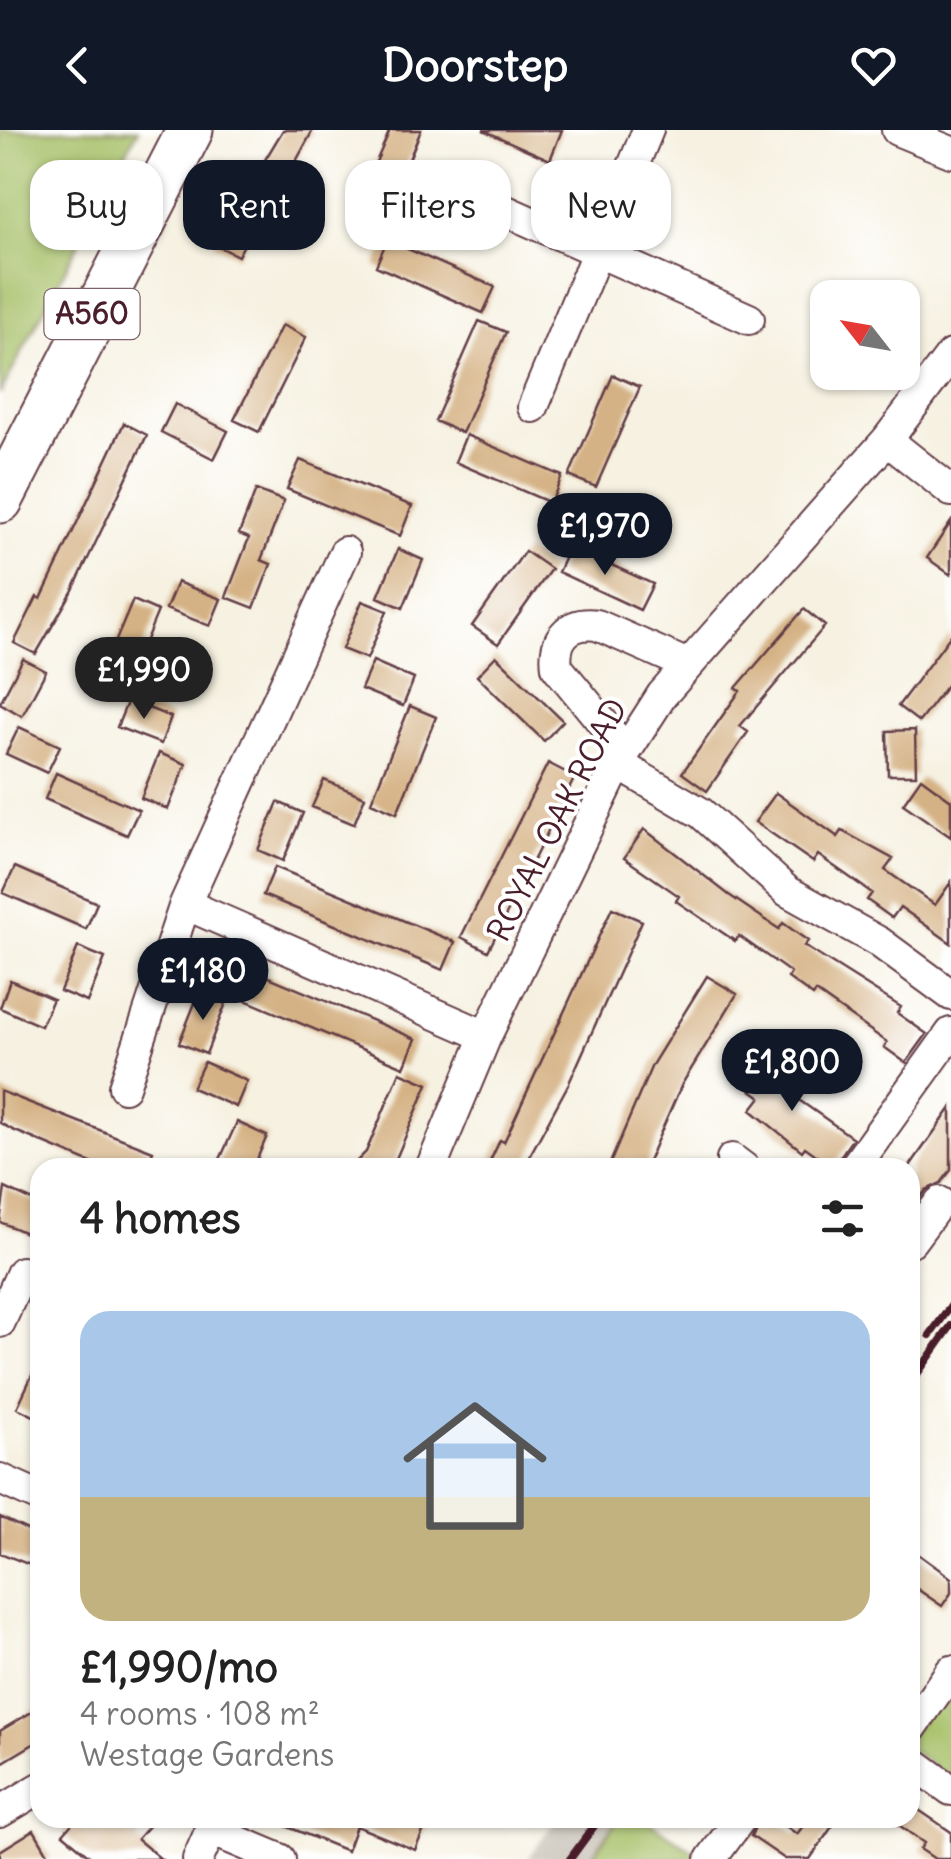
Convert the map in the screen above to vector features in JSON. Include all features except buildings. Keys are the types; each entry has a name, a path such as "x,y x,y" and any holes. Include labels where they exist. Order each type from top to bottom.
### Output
{"highway":[{"name":"A560","path":"0,500 190,130"}],"street":[{"path":"533,407 648,130"},
{"path":"897,130 951,152"},
{"path":"511,213 749,319"},
{"name":"ROYAL OAK ROAD","path":"435,1158 486,1036 622,758 662,695 887,440 951,354"},
{"path":"887,440 951,491"},
{"path":"124,1088 185,904 344,552"},
{"path":"688,665 598,625 582,622 568,628 559,639 558,667 622,758 700,812 788,891 879,942 951,994"},
{"path":"185,904 486,1036"},
{"path":"862,1158 946,1051"},
{"path":"920,1228 940,1202"},
{"path":"0,1322 22,1272"},
{"path":"0,1479 30,1492"},
{"path":"920,1716 951,1671"},
{"path":"920,1767 951,1790"},
{"path":"0,1812 30,1794"},
{"path":"198,1859 211,1828"},
{"path":"221,1828 280,1859"},
{"path":"712,1859 734,1828"}],"shaded area":[{"path":"550,1828 612,1828 590,1859 528,1859"}],"green space":[{"path":"0,130 138,130 122,160 30,160 30,250 75,250 0,394"},
{"path":"951,1685 951,1780 920,1757 920,1722"},
{"path":"612,1828 658,1828 707,1859 590,1859"}],"railway":[{"path":"930,1335 951,1306"},
{"path":"920,1370 951,1326"},
{"path":"570,1859 593,1828"}]}
